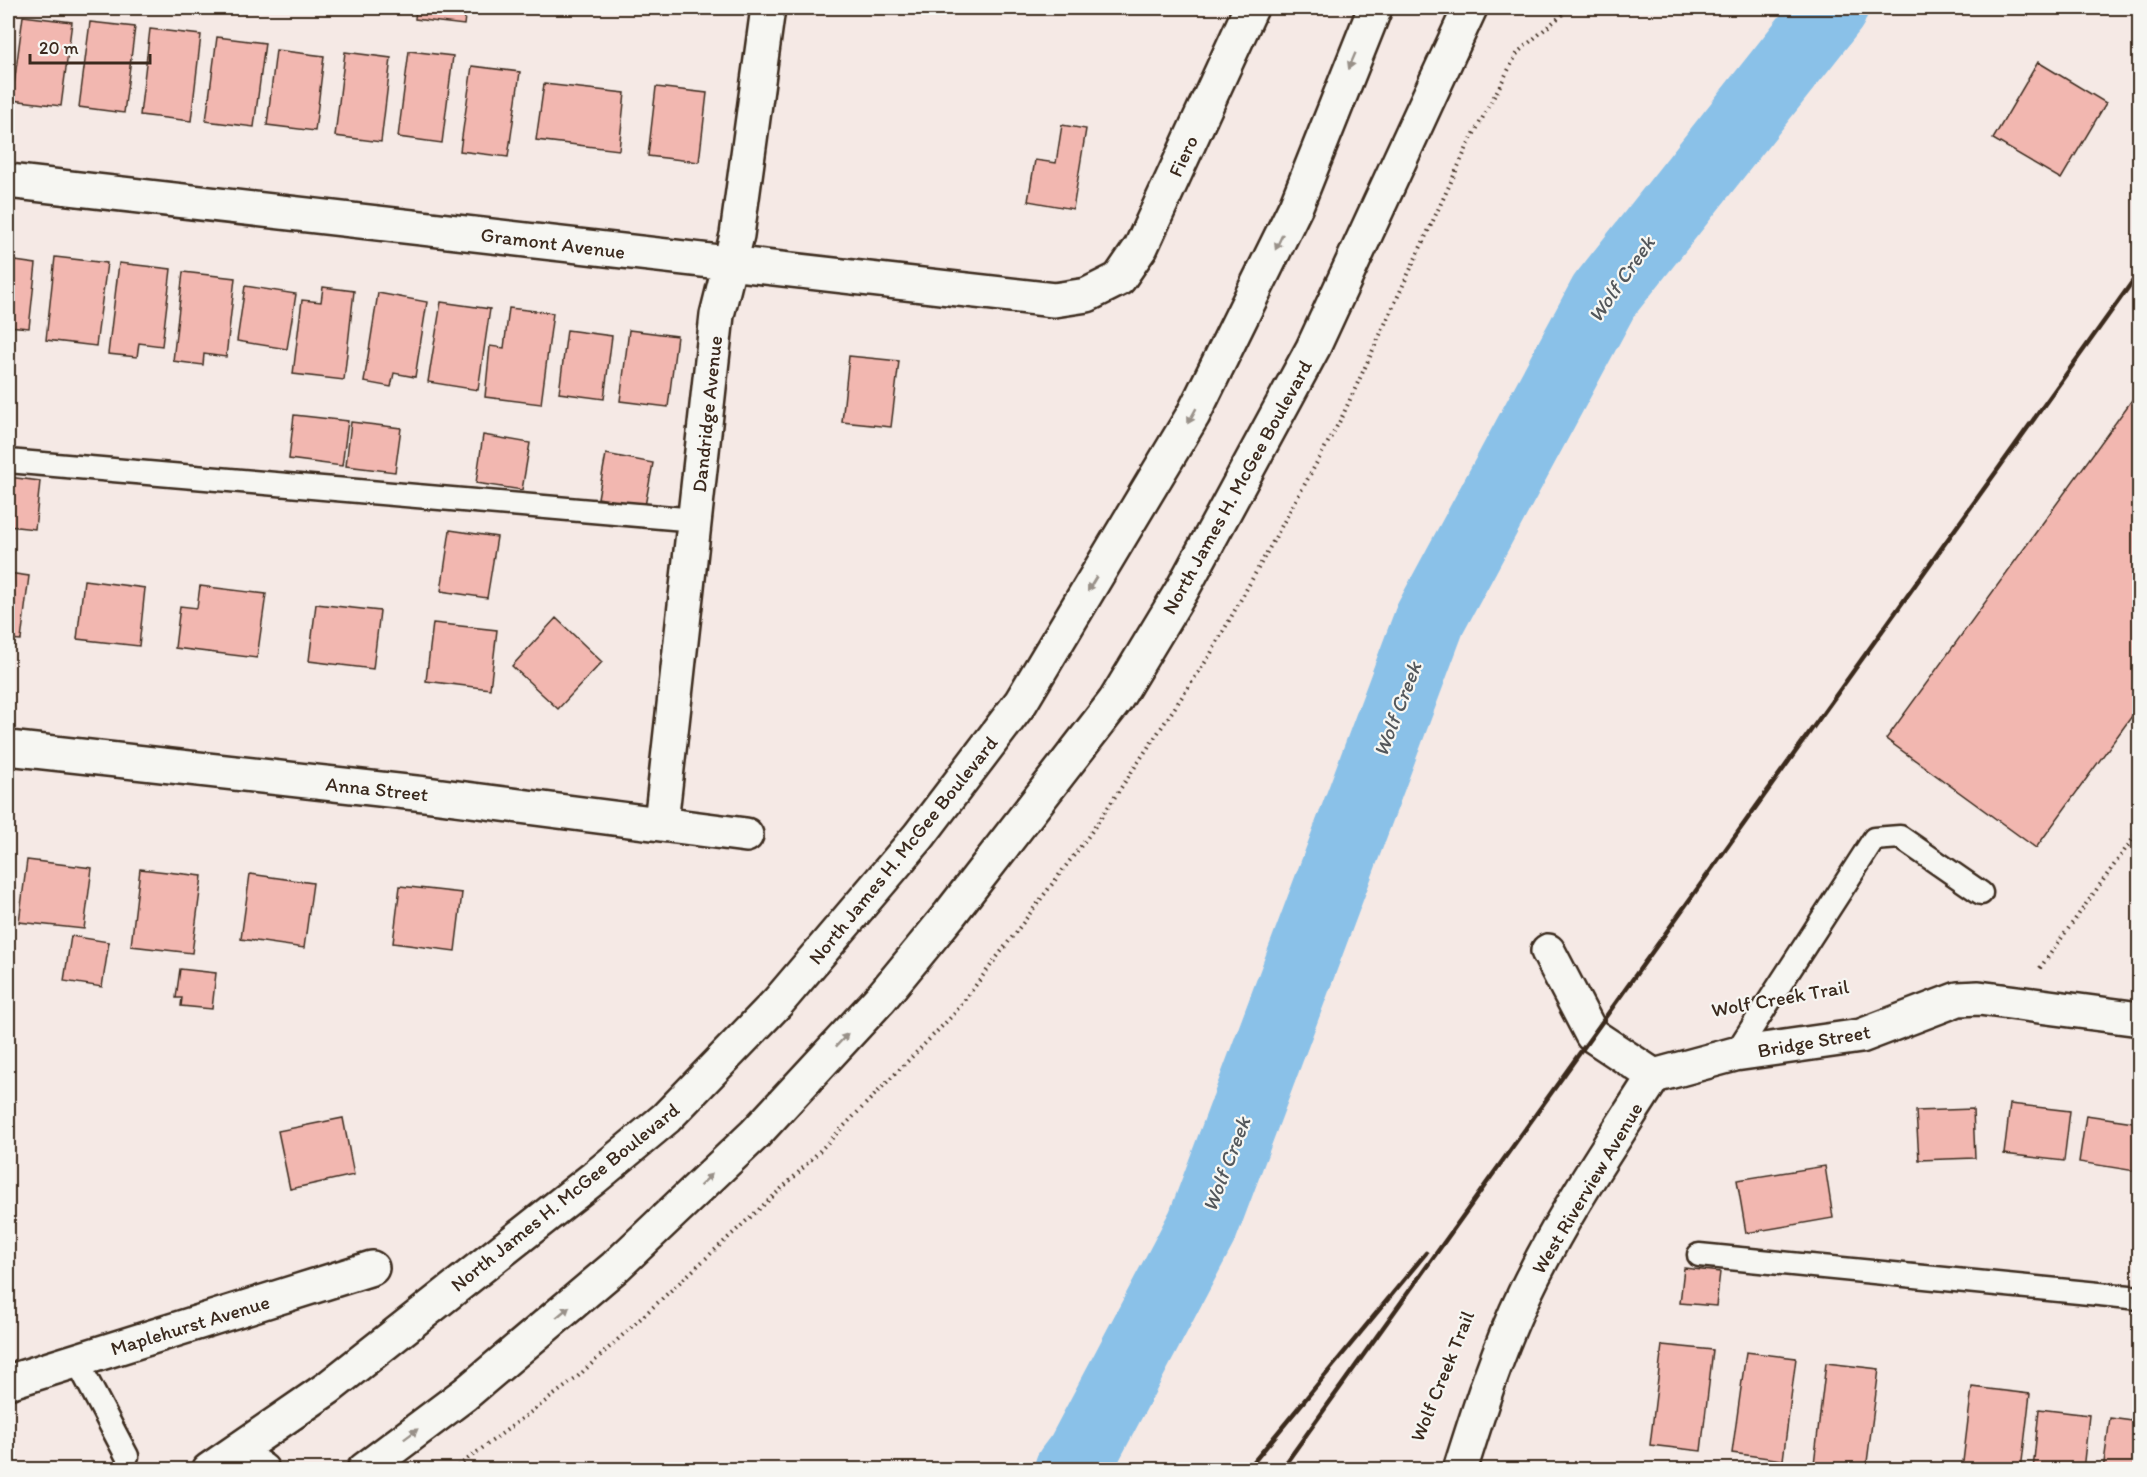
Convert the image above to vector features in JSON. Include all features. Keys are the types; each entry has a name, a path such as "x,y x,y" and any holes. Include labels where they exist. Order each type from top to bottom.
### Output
{"street":[{"name":"Dandridge Avenue","path":"661,823 717,315 737,235 768,8"},
{"name":"Fiero","path":"1097,290 1119,279 1141,247 1251,8"},
{"name":"North James H. McGee Boulevard","path":"209,1470 249,1461 337,1381 594,1178 666,1118 778,1002 919,836 1021,702 1193,415 1296,206 1341,88 1375,8"},
{"name":"North James H. McGee Boulevard","path":"364,1470 465,1394 615,1268 755,1134 888,990 950,914 1115,701 1182,590 1313,348 1470,8"},
{"name":"Gramont Avenue","path":"8,181 1054,300 1097,290"},
{"name":"Anna Street","path":"8,748 661,823 746,835"},
{"path":"1548,951 1592,1035 1654,1076"},
{"name":"Bridge Street","path":"1654,1076 1735,1054 1861,1036 1958,999 1979,999 2139,1019"},
{"name":"West Riverview Avenue","path":"1460,1470 1488,1384 1524,1294 1565,1217 1654,1076"},
{"name":"Maplehurst Avenue","path":"8,1382 372,1268"}],"lane":[{"path":"8,461 696,520"},
{"path":"1735,1054 1874,839 1900,837 1981,893"},
{"path":"1699,1255 2139,1298"},
{"path":"76,1359 127,1455"}],"path":[{"path":"2036,973 2139,829"}],"building":[{"path":"416,8 466,8 464,25 415,19"},
{"path":"23,16 72,22 61,106 12,100"},
{"path":"90,22 135,27 124,113 79,107"},
{"path":"150,29 201,35 191,121 140,115"},
{"path":"217,37 265,43 254,127 206,121"},
{"path":"276,50 324,56 315,131 267,125"},
{"path":"409,51 453,56 442,143 398,137"},
{"path":"345,52 391,58 381,142 335,136"},
{"path":"2038,62 2106,103 2061,179 1993,139"},
{"path":"472,66 520,72 508,157 460,151"},
{"path":"544,84 625,93 619,150 536,140"},
{"path":"656,87 707,93 699,162 648,156"},
{"path":"1062,125 1086,129 1073,209 1028,201 1035,160 1056,163"},
{"path":"55,257 107,263 96,346 46,340"},
{"path":"8,260 36,264 29,328 8,326"},
{"path":"119,263 171,269 162,346 139,343 137,357 108,354"},
{"path":"183,272 235,278 226,357 204,354 203,365 173,361"},
{"path":"245,286 296,294 287,349 237,341"},
{"path":"323,287 354,291 344,380 293,374 302,300 321,302"},
{"path":"378,293 427,302 415,377 394,373 391,387 364,382"},
{"path":"441,302 490,309 478,390 428,382"},
{"path":"509,308 553,313 541,404 485,397 490,346 504,348"},
{"path":"567,330 612,336 604,399 559,393"},
{"path":"629,330 677,336 668,407 620,401"},
{"path":"849,356 899,361 891,427 842,422"},
{"path":"2137,393 2140,395 2140,705 2036,848 1886,739"},
{"path":"294,415 348,421 342,466 289,459"},
{"path":"351,422 401,428 395,472 346,466"},
{"path":"483,435 530,443 522,490 476,483"},
{"path":"606,454 653,463 645,506 598,498"},
{"path":"8,477 40,481 35,529 8,526"},
{"path":"450,530 497,537 487,598 441,591"},
{"path":"8,573 29,576 21,640 8,639"},
{"path":"84,580 145,588 139,646 77,639"},
{"path":"200,586 266,594 257,658 175,648 180,606 197,608"},
{"path":"316,604 380,611 373,669 309,661"},
{"path":"556,618 602,662 558,709 512,666"},
{"path":"433,623 497,630 490,689 426,681"},
{"path":"27,860 92,868 84,929 19,922"},
{"path":"140,869 202,876 192,953 131,946"},
{"path":"250,874 313,883 304,948 241,939"},
{"path":"400,886 462,893 455,951 393,943"},
{"path":"71,936 109,942 102,987 64,981"},
{"path":"180,969 216,973 212,1009 181,1006 182,998 176,998"},
{"path":"2010,1104 2070,1111 2064,1161 2004,1154"},
{"path":"1973,1109 1975,1158 1919,1160 1916,1111"},
{"path":"2086,1115 2140,1123 2135,1171 2079,1162"},
{"path":"343,1118 354,1175 290,1189 278,1131"},
{"path":"1825,1166 1833,1218 1746,1233 1737,1180"},
{"path":"1684,1268 1720,1272 1716,1306 1680,1303"},
{"path":"1662,1345 1713,1350 1701,1451 1650,1445"},
{"path":"1746,1352 1796,1358 1783,1460 1732,1453"},
{"path":"1826,1363 1879,1369 1866,1470 1814,1464"},
{"path":"1972,1387 2030,1394 2021,1470 1962,1470"},
{"path":"2039,1409 2089,1415 2083,1470 2033,1470"},
{"path":"2110,1418 2140,1422 2140,1470 2103,1470"}],"waterway":[{"name":"Wolf Creek","path":"1070,1470 1082,1454 1203,1225 1430,619 1604,296 1832,8"}],"railway":[{"path":"1281,1470 2140,271"},
{"path":"1247,1470 1426,1253"}]}
